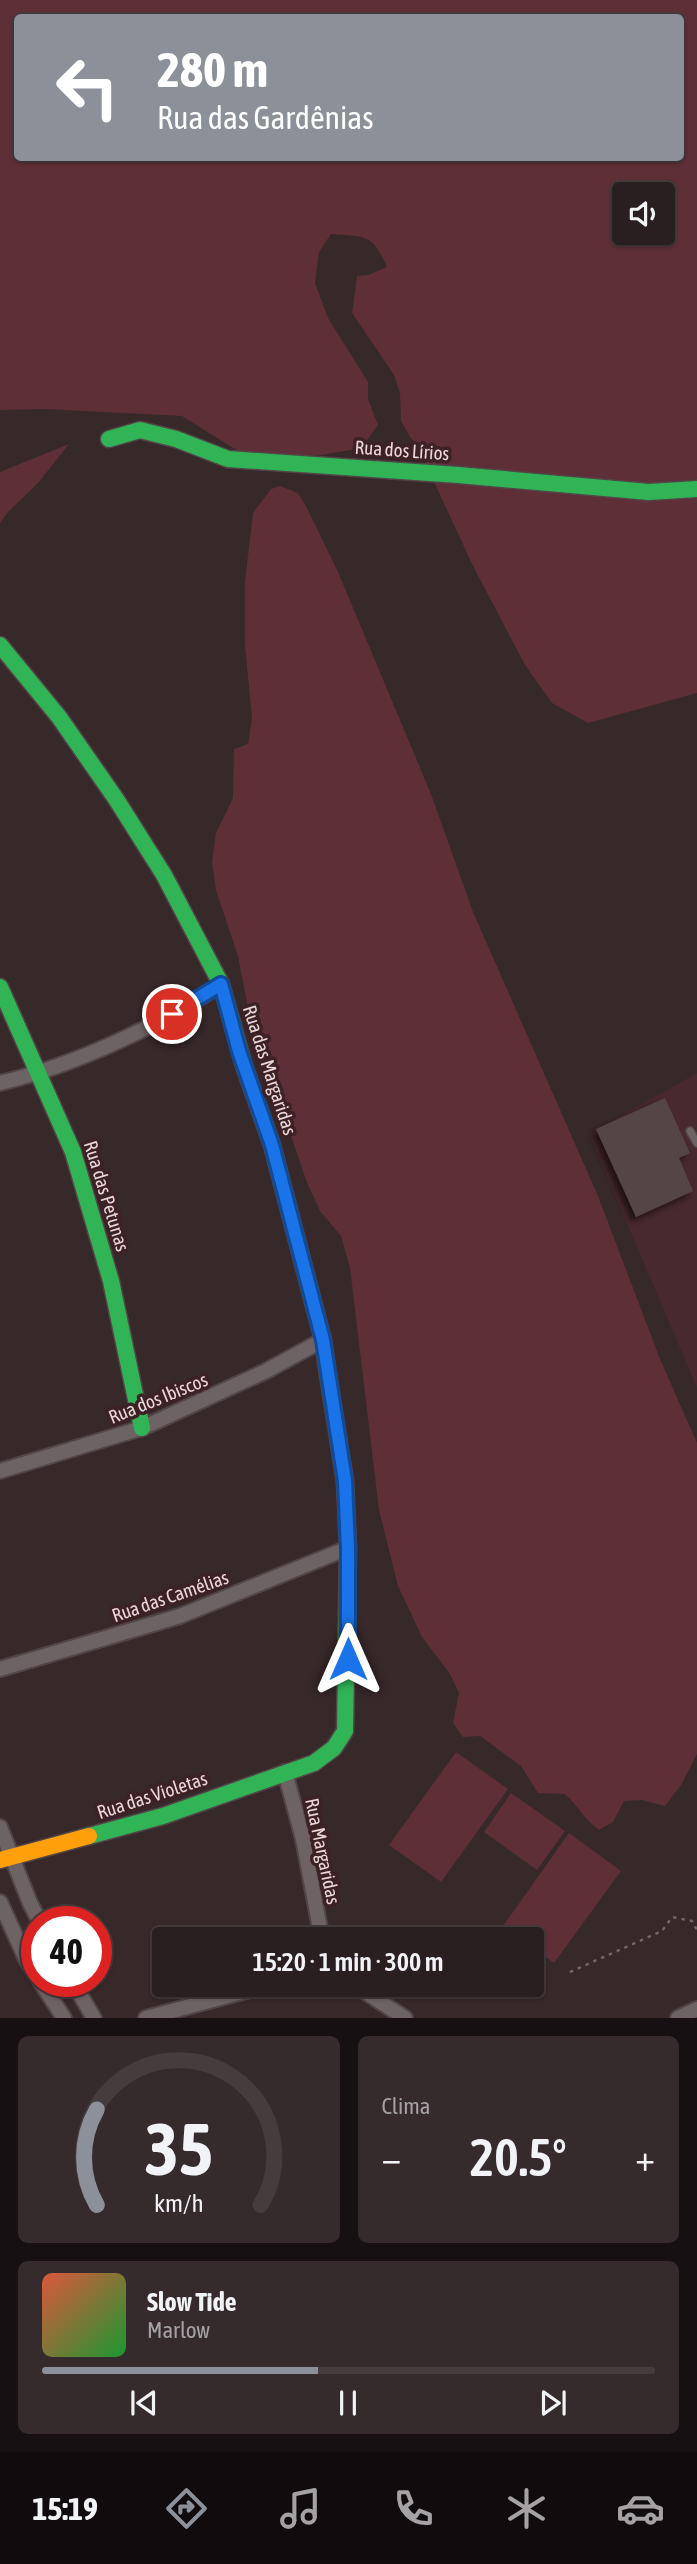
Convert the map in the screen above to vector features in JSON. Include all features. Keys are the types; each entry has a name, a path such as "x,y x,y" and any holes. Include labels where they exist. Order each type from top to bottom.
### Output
{"street":[{"name":"Rua dos Lírios","path":"109,439 140,430 176,439 228,459 649,492 697,489"},
{"name":"Rua das Margaridas","path":"0,645 59,717 164,875 221,984 239,1051 272,1145 323,1340 345,1481 348,1548 345,1731 334,1748 314,1763"},
{"path":"0,1083 37,1074 149,1027 195,1002 221,984"},
{"name":"Rua das Petunas","path":"0,987 73,1152 111,1281 142,1429"},
{"name":"Rua dos Ibiscos","path":"0,1471 142,1429 266,1371 323,1340"},
{"name":"Rua das Camélias","path":"0,1669 180,1616 348,1548"},
{"name":"Rua das Violetas","path":"6,1858 163,1816 314,1763"},
{"name":"Rua Margaridas","path":"285,1772 303,1839 320,1927"},
{"path":"0,1827 6,1858 32,1906"},
{"path":"0,1902 21,1948"},
{"path":"50,1997 64,2018"},
{"path":"82,1997 94,2018"},
{"path":"146,2018 224,1997"},
{"path":"374,1997 405,2018"},
{"path":"678,2018 696,2011"}],"lane":[{"path":"690,1131 697,1143"}],"path":[{"path":"570,1972 662,1931 673,1917 692,1921 697,1930"}],"shaded area":[{"path":"0,0 697,0 697,693 588,723 552,703 525,665 473,566 417,445 401,421 400,393 394,375 352,313 357,276 368,275 387,267 372,242 360,237 331,234 319,252 315,283 328,318 368,382 368,399 378,425 361,448 322,455 254,458 182,416 45,409 0,410"},
{"path":"69,444 38,483 0,523 0,472"},
{"path":"280,486 298,493 338,572 431,794 473,912 598,1196 660,1359 697,1443 697,1754 681,1785 665,1806 642,1800 624,1801 613,1822 599,1830 565,1794 538,1793 521,1766 480,1736 463,1737 453,1723 459,1693 450,1674 422,1637 398,1586 379,1510 350,1268 341,1236 320,1211 306,1180 248,1008 238,956 216,890 212,862 216,833 233,798 234,749 248,744 252,718 245,645 245,581 253,513 271,489"},
{"path":"697,1073 697,1388 589,1134"},
{"path":"456,1752 508,1789 441,1882 389,1845"},
{"path":"511,1793 565,1831 537,1870 484,1832"},
{"path":"569,1833 621,1871 554,1963 544,1956 544,1927 503,1926"}],"building":[{"path":"665,1098 690,1153 679,1158 693,1191 636,1217 596,1129"}],"traffic: fast":[{"path":"109,439 140,430 176,439 228,459 649,492 697,489"},
{"path":"0,645 59,717 164,875 221,984 244,1066"},
{"path":"0,987 73,1152 111,1281 142,1428"},
{"path":"89,1836 163,1816 314,1763 334,1748 345,1731 348,1548 345,1481 328,1375"}],"traffic: slow":[{"path":"0,1860 89,1836"}],"traffic: jam":[{"path":"244,1066 272,1145 323,1340 328,1375"}],"route":[{"path":"172,1014 221,984 239,1051 279,1169 323,1340 345,1481 348,1659"}]}
